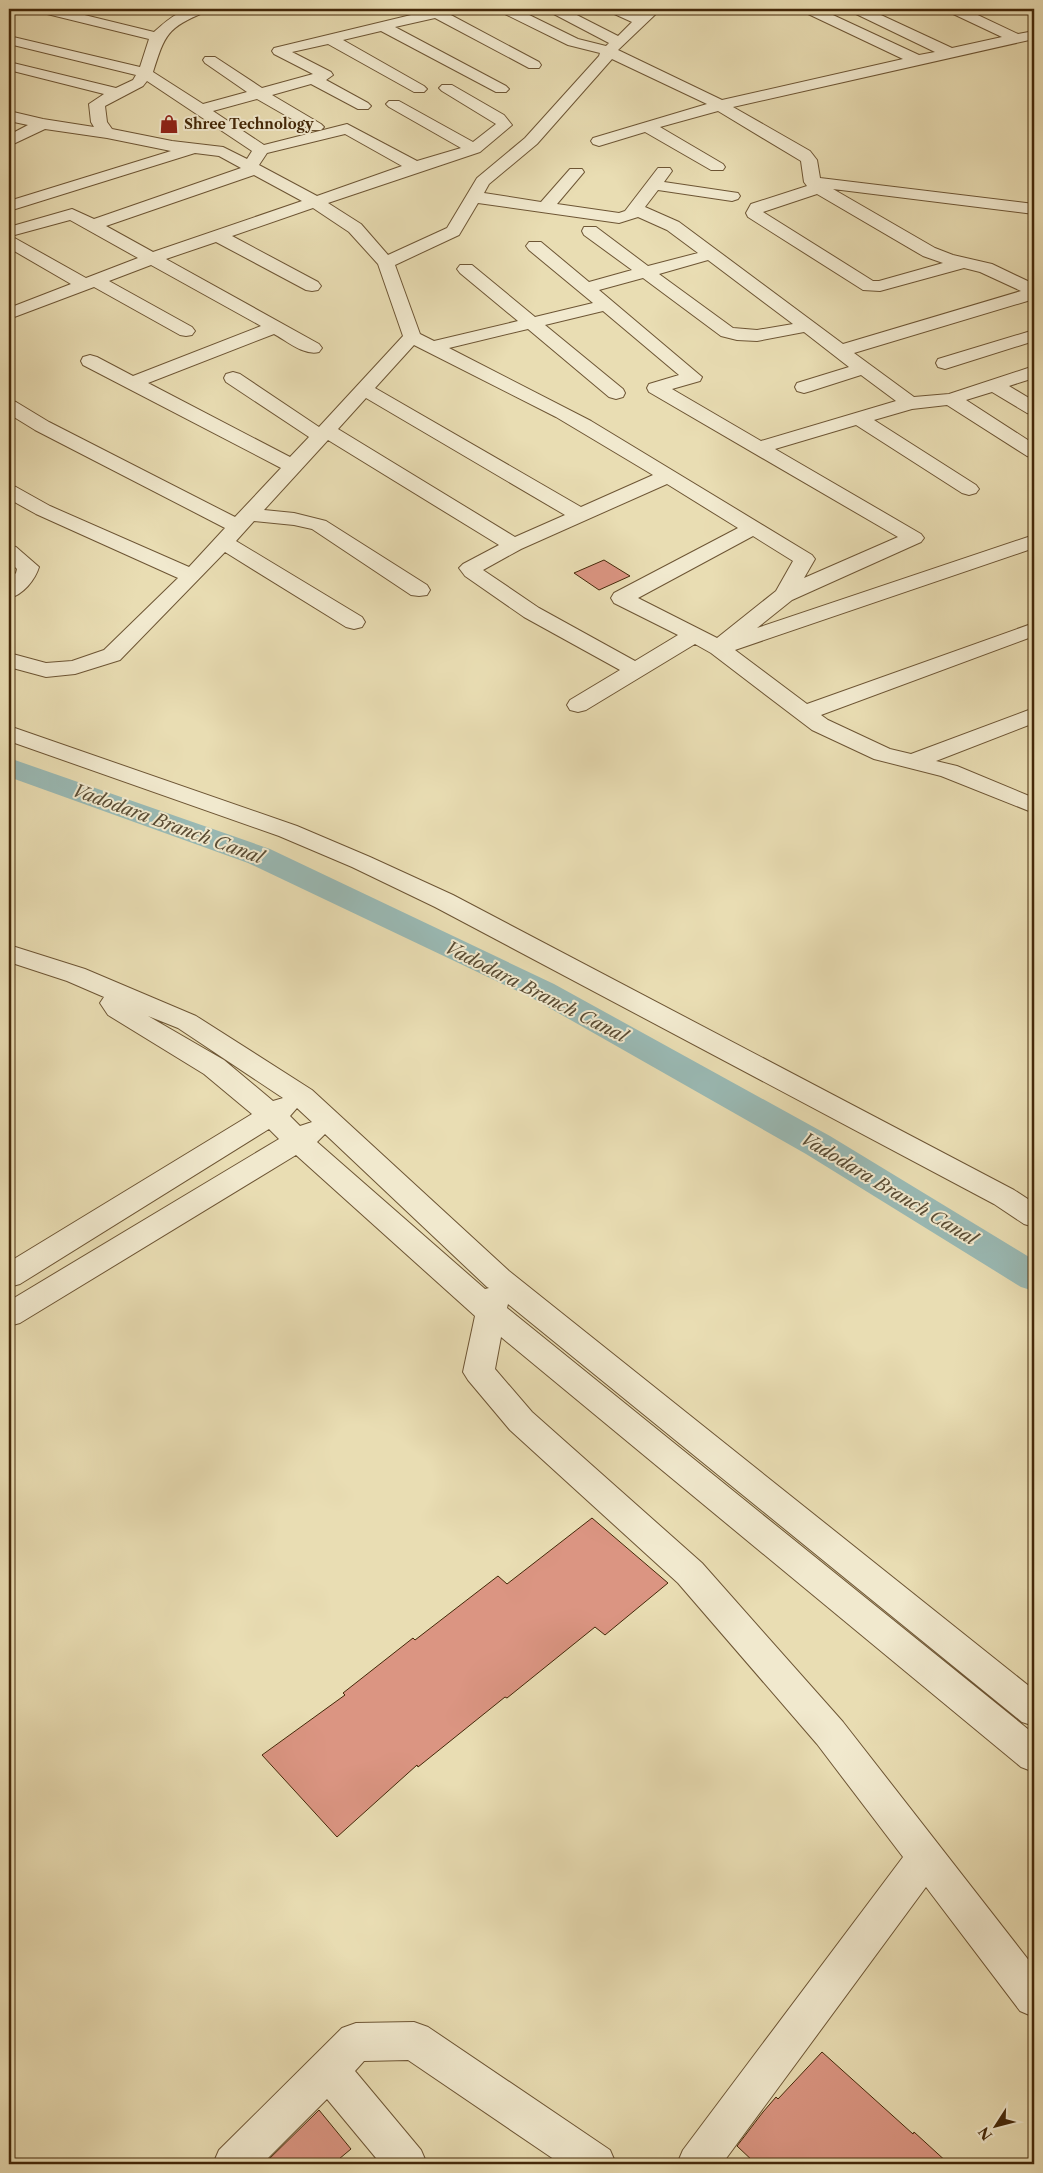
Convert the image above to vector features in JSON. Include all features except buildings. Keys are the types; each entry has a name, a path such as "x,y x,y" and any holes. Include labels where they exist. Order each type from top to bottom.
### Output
{"street":[{"path":"44,9 157,37"},
{"path":"107,133 99,122 97,104 138,83 145,73 157,37 178,18 200,9"},
{"path":"200,110 326,75 279,51 454,9"},
{"path":"506,9 573,42 614,47"},
{"path":"555,9 614,47 804,154 809,160 815,185 929,252 962,263 986,268 1034,292"},
{"path":"615,9 642,21"},
{"path":"386,262 453,230 484,180 531,141 614,47 654,9"},
{"path":"809,9 917,60"},
{"path":"857,9 950,53"},
{"path":"954,9 1017,39"},
{"path":"389,13 402,21"},
{"path":"436,13 534,65"},
{"path":"382,26 501,89"},
{"path":"598,141 721,106 917,60 1034,35"},
{"path":"330,39 419,89"},
{"path":"9,40 145,73 261,150 348,129 416,167"},
{"path":"210,60 260,94 316,127"},
{"path":"9,66 117,93"},
{"path":"314,79 363,106"},
{"path":"9,314 216,235 416,167 474,150 504,125 503,122 447,88"},
{"path":"394,104 474,150"},
{"path":"9,116 43,124 223,152 314,201 355,228 386,262 412,337 583,424 805,559 784,595"},
{"path":"9,140 43,124"},
{"path":"647,126 717,167"},
{"path":"9,206 196,149"},
{"path":"94,225 253,168 261,150"},
{"path":"474,197 620,218 631,215 664,171"},
{"path":"545,207 576,172"},
{"path":"962,263 880,286 869,286 754,213 757,208 815,185 1034,209"},
{"path":"654,186 732,196"},
{"path":"635,209 673,226 910,403"},
{"path":"9,232 72,214 313,348"},
{"path":"590,230 727,332 738,337 748,337 809,326"},
{"path":"216,235 312,286"},
{"path":"9,241 34,256 186,331"},
{"path":"535,246 693,377 656,388 914,538 784,595 719,648"},
{"path":"586,288 712,254"},
{"path":"17,262 34,256"},
{"path":"466,268 616,393"},
{"path":"841,351 1034,292"},
{"path":"430,347 606,305"},
{"path":"132,383 276,327"},
{"path":"945,362 1034,335"},
{"path":"9,660 46,670 75,668 112,655 192,576 412,337"},
{"path":"90,361 292,466"},
{"path":"804,387 864,368"},
{"path":"758,448 910,403 951,398 1034,372"},
{"path":"233,378 514,545"},
{"path":"994,385 1034,409"},
{"path":"364,389 580,515"},
{"path":"951,398 1034,452"},
{"path":"9,406 42,426 243,520 294,519 319,525 419,590"},
{"path":"858,418 969,489"},
{"path":"636,670 556,629 502,594 472,572 470,568 514,545 668,476"},
{"path":"9,491 42,510 192,576"},
{"path":"753,528 622,598 719,648 820,725 882,754 949,771 1034,806"},
{"path":"719,648 1034,541"},
{"path":"223,542 354,622"},
{"path":"9,551 28,567 26,575 9,592"},
{"path":"804,713 1034,629"},
{"path":"578,705 694,635"},
{"path":"912,762 1034,715"},
{"path":"9,733 288,831 444,900 1004,1197 1034,1217"},
{"path":"9,954 76,975 187,1022 302,1097 498,1279 1034,1711"},
{"path":"98,984 117,1009 214,1067 270,1114 491,1312 1034,1756"},
{"path":"9,1276 270,1114 302,1097"},
{"path":"9,1315 329,1122"},
{"path":"498,1279 479,1372 521,1421 690,1573 830,1734 1034,1998"},
{"path":"701,2163 926,1858"},
{"path":"233,2164 356,2042 414,2041 596,2164"},
{"path":"328,2069 407,2164"}],"waterway":[{"name":"Vadodara Branch Canal","path":"9,767 259,856 543,991 818,1145 1034,1277"}],"place":[{"name":"Shree Technology","path":"169,124"}]}
